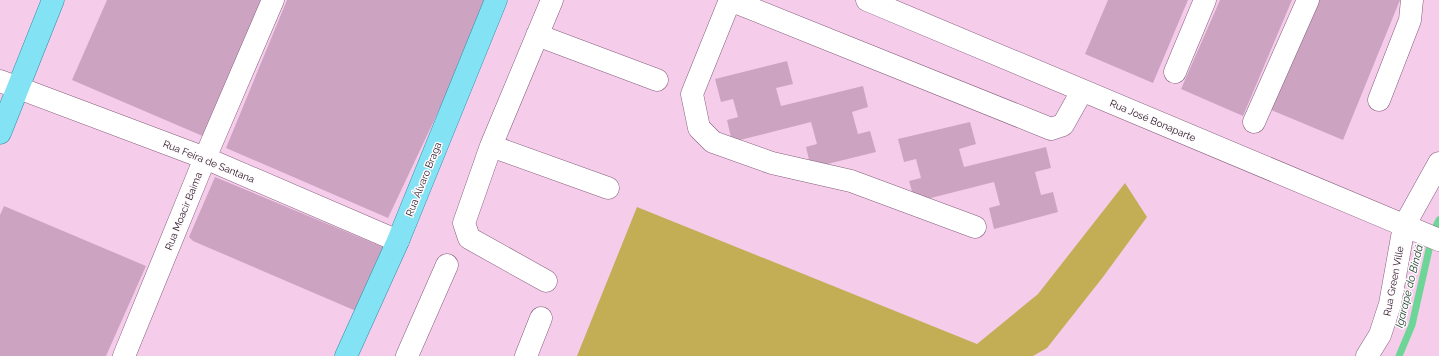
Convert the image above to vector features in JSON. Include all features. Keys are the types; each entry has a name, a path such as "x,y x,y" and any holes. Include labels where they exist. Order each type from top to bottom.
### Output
{"main road":[{"path":"0,133 9,85 54,0"},
{"name":"Rua Álvaro Braga","path":"346,356 398,241 496,0"}],"street":[{"name":"Rua Moacir Baima","path":"124,356 205,158 273,0"},
{"path":"546,281 469,238 464,223 491,146 552,0"},
{"path":"975,227 851,181 772,163 713,142 700,128 692,94 730,0 1051,129 1063,125 1082,90"},
{"name":"Rua José Bonaparte","path":"867,0 1439,240"},
{"path":"1175,72 1205,0"},
{"path":"1254,122 1308,0"},
{"path":"1379,100 1410,20 1412,0"},
{"path":"537,35 657,80"},
{"name":"Rua Feira de Santana","path":"9,85 205,158 398,241"},
{"path":"491,146 608,188"},
{"name":"Rua Green Ville","path":"1367,356 1380,335 1390,304 1409,228 1439,163"},
{"path":"408,356 447,265"},
{"path":"526,356 541,318"}],"shaded area":[{"path":"1125,183 1147,217 1103,277 1047,348 1033,356 577,356 637,207 977,344 1038,294"}],"building":[{"path":"107,0 265,0 205,137 72,80"},
{"path":"287,0 491,0 388,218 226,148"},
{"path":"1108,0 1188,0 1153,83 1085,54"},
{"path":"1220,0 1292,0 1243,116 1181,89"},
{"path":"1314,0 1400,0 1343,140 1269,109"},
{"path":"787,61 793,84 776,88 781,106 863,86 868,107 852,112 858,134 870,131 876,152 811,168 806,147 817,144 811,122 732,142 727,120 738,117 733,99 721,102 715,79"},
{"path":"970,122 976,144 959,149 964,167 1046,147 1051,168 1035,172 1041,195 1053,192 1058,212 994,229 989,208 1000,205 994,182 915,202 909,181 921,178 916,159 904,162 898,139"},
{"path":"215,177 385,248 356,311 193,241 189,237"},
{"path":"4,206 146,266 106,356 0,356 0,215"}],"waterway":[{"name":"Igarapé do Bindá","path":"1399,356 1412,325 1433,232 1439,220"}]}
